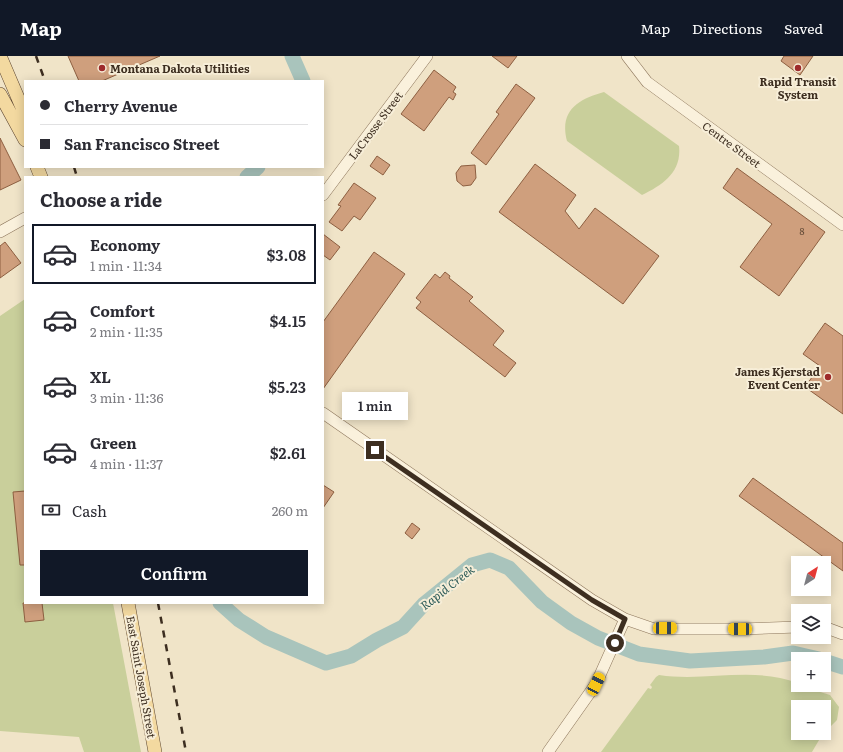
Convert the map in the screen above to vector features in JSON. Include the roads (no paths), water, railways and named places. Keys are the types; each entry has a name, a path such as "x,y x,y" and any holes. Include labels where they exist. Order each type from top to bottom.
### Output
{"main road":[{"path":"0,56 24,112"},
{"path":"0,94 24,138"},
{"name":"East Saint Joseph Street","path":"128,604 155,752"}],"street":[{"name":"LaCrosse Street","path":"324,194 427,56"},
{"name":"Centre Street","path":"627,56 647,82 843,225"},
{"path":"0,232 24,219"},
{"path":"324,414 592,600 625,619 654,629 791,627"},
{"path":"548,752 588,697 605,667 625,619"},
{"path":"831,630 843,634"}],"waterway":[{"name":"Rapid Creek","path":"292,56 303,80"},
{"name":"Rapid Creek","path":"248,176 257,168"},
{"name":"Rapid Creek","path":"221,604 239,620 266,637 326,663 351,656 377,640 403,627 424,604 472,565 490,560 509,568 542,602 571,623 598,638 639,654 690,661 764,657 791,653"},
{"name":"Rapid Creek","path":"831,663 843,667"}],"railway":[{"path":"36,56 45,80"},
{"path":"74,168 77,176"},
{"path":"158,604 186,752"}],"place":[{"name":"Montana Dakota Utilities","path":"102,68"},
{"name":"Rapid Transit System","path":"798,68"},
{"name":"James Kjerstad Event Center","path":"828,377"}]}
